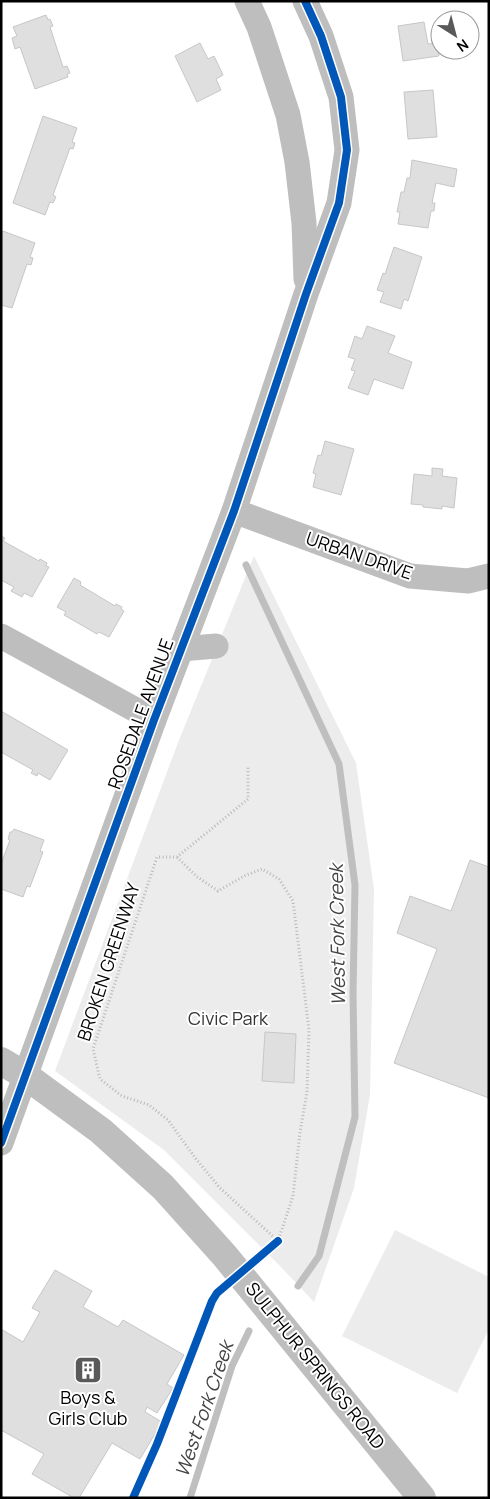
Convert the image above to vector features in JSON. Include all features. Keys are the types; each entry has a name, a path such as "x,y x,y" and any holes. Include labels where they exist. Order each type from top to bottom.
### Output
{"street":[{"path":"247,1 259,27 288,115 297,162 304,223 306,294"},
{"name":"ROSEDALE AVENUE","path":"1,1143 154,720 234,511 306,294 339,203 347,150 341,97 320,36 305,1"},
{"name":"URBAN DRIVE","path":"234,511 410,576 468,581 489,576"},
{"path":"1,636 154,720"},
{"path":"181,649 216,646"},
{"name":"SULPHUR SPRINGS ROAD","path":"1,1062 26,1076 102,1131 163,1186 224,1256 422,1498"}],"green space":[{"name":"Civic Park","path":"254,556 356,763 374,889 370,1095 354,1188 314,1302 164,1150 55,1071 179,740"},
{"path":"395,1230 489,1277 489,1329 457,1393 342,1336"}],"building":[{"path":"46,15 53,26 50,27 63,67 67,66 70,73 67,74 68,77 35,89 20,47 15,49 12,38 17,36 13,27"},
{"path":"424,22 428,44 430,44 430,57 403,61 398,26"},
{"path":"200,43 208,59 214,56 223,75 216,79 221,90 197,102 175,56"},
{"path":"433,90 437,137 408,139 404,92"},
{"path":"43,116 77,128 72,142 75,143 73,149 70,148 53,195 56,197 53,203 50,202 45,215 13,203"},
{"path":"412,160 457,169 454,187 436,183 432,203 435,203 434,211 431,211 428,228 398,224 400,212 397,212 401,192 404,192 407,178 410,178"},
{"path":"3,231 35,243 30,257 33,258 31,265 27,264 12,308 1,305 1,235"},
{"path":"394,247 422,257 408,301 404,299 401,309 380,302 384,292 377,290 383,273 385,274"},
{"path":"367,326 395,336 388,353 412,362 403,389 374,379 368,395 348,388 355,371 351,370 355,359 348,357 355,336 362,339"},
{"path":"325,441 354,449 341,495 313,487 316,474 313,473 318,455 321,456"},
{"path":"432,468 443,469 442,476 457,478 454,508 442,506 442,509 411,504 414,474 432,476"},
{"path":"1,536 5,538 3,541 39,561 40,559 47,563 46,566 49,567 32,597 24,593 22,597 11,591 14,587 1,580"},
{"path":"74,578 81,582 80,585 115,606 116,604 122,607 121,609 124,611 109,637 99,632 97,634 64,615 66,612 57,607"},
{"path":"1,711 68,750 50,780 38,773 37,776 31,773 33,770 1,752"},
{"path":"14,829 44,840 40,851 43,852 30,887 27,886 23,897 1,889 1,864 10,840 8,839 10,832"},
{"path":"470,860 489,867 489,1098 394,1063 437,949 397,933 410,896 451,911"},
{"path":"265,1032 296,1034 294,1083 262,1081"},
{"name":"Boys & Girls Club","path":"55,1270 92,1291 83,1307 118,1327 123,1320 184,1355 167,1384 173,1388 157,1413 147,1407 145,1412 162,1422 140,1459 112,1443 79,1498 74,1498 32,1474 44,1454 1,1430 1,1329 23,1342 40,1312 32,1308"}],"waterway":[{"name":"West Fork Creek","path":"246,565 339,764 355,885 353,993 355,1117 319,1256 298,1286"},
{"name":"West Fork Creek","path":"190,1498 232,1366 249,1331"}],"cycle path":[{"path":"1,1143 154,720 234,511 306,294 339,203 347,150 341,97 321,36 305,1"},
{"path":"133,1498 157,1444 212,1301 217,1293 278,1241"}],"place":[{"name":"Boys & Girls Club","path":"88,1370"}]}
